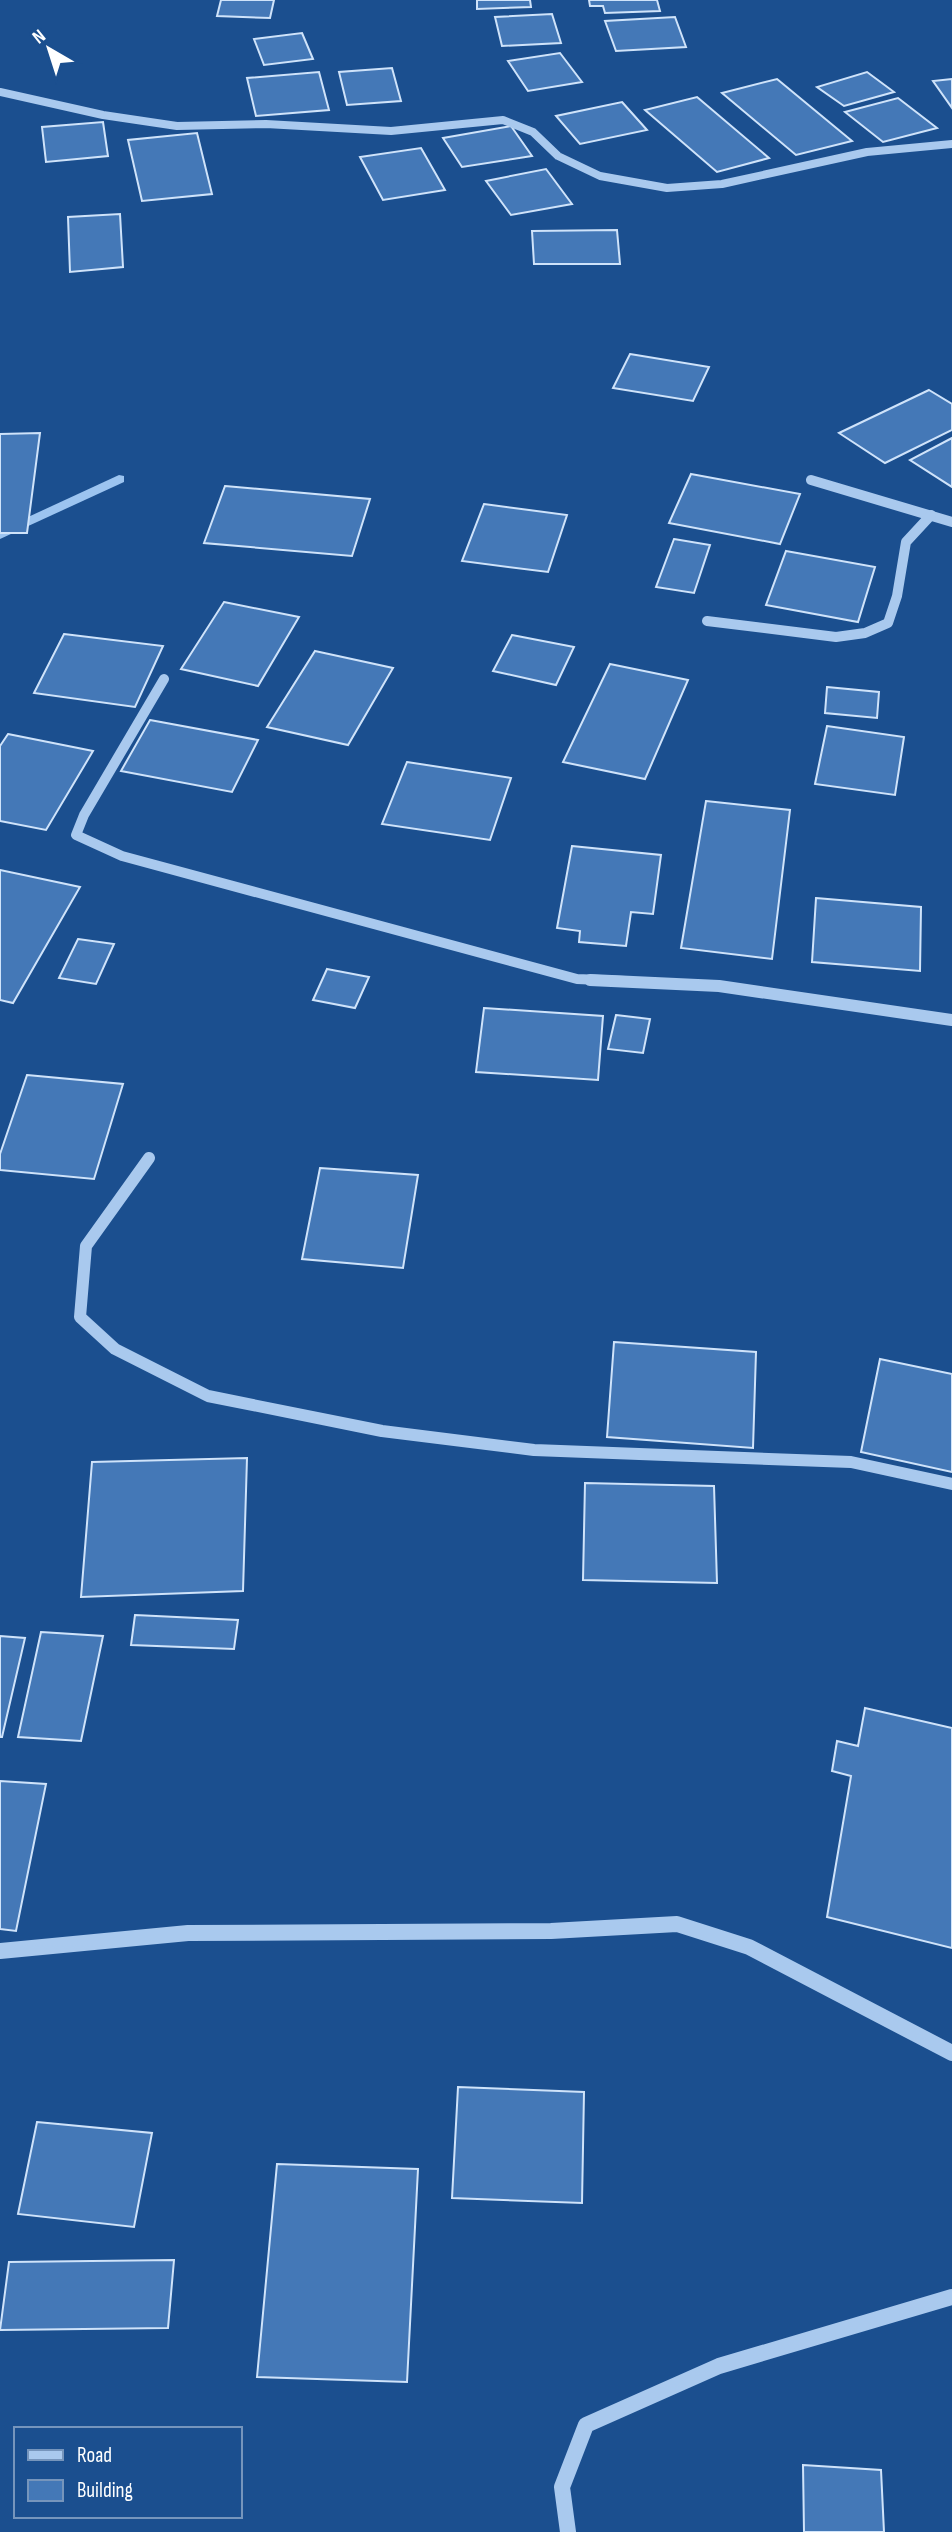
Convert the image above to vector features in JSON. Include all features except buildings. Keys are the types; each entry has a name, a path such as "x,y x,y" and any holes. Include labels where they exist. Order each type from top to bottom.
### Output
{"street":[{"path":"0,92 103,115 177,125 266,124 391,131 503,120 533,132 558,156 600,176 667,188 722,184 867,152 952,144"},
{"path":"811,480 952,522"},
{"path":"707,621 836,637 865,633 888,623 897,596 906,542 932,515"},
{"path":"164,679 84,815 76,835 122,856 577,979 719,986 952,1020"},
{"path":"149,1158 86,1246 80,1317 115,1349 208,1396 382,1431 534,1450 851,1462 952,1484"},
{"path":"0,1951 188,1933 551,1931 677,1924 749,1947 952,2053"},
{"path":"568,2532 562,2487 586,2425 719,2366 952,2297"}],"waterway":[{"path":"0,535 119,479"}]}
